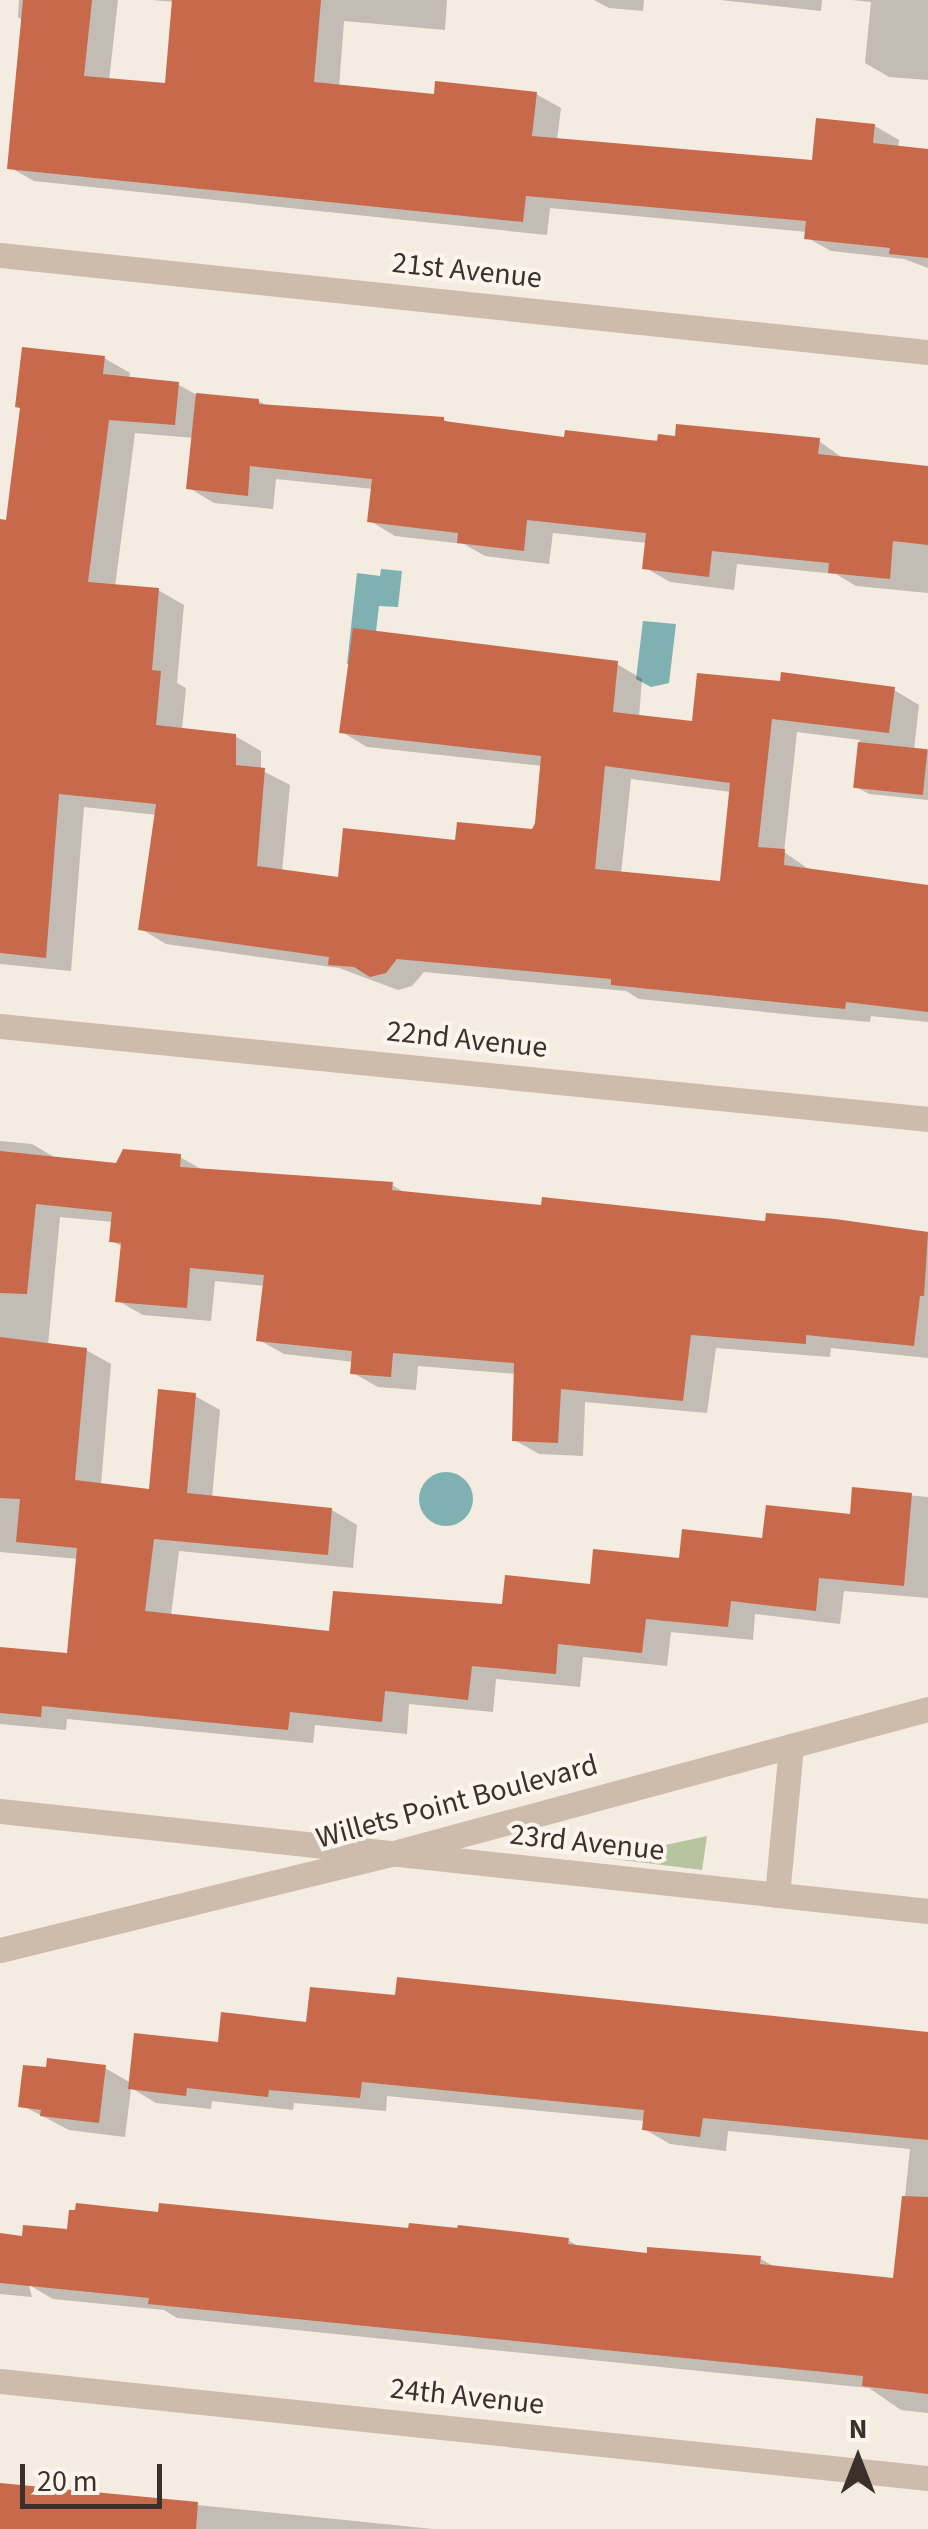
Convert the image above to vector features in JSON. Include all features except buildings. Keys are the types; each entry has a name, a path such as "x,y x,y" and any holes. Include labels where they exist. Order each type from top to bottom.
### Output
{"street":[{"name":"21st Avenue","path":"0,256 928,352"},
{"name":"22nd Avenue","path":"0,1026 928,1119"},
{"name":"Willets Point Boulevard","path":"0,1950 390,1854 928,1709"},
{"path":"777,1895 790,1746"},
{"name":"23rd Avenue","path":"0,1811 928,1911"},
{"name":"24th Avenue","path":"0,2381 928,2478"}],"green space":[{"path":"707,1836 702,1870 606,1858"}],"water":[{"path":"381,569 402,571 398,607 379,606 372,666 347,664 357,573 380,576"},
{"path":"643,621 676,624 669,683 651,687 636,679"},
{"path":"446,1472 465,1480 473,1499 465,1518 446,1526 427,1518 419,1499 427,1480"}]}
